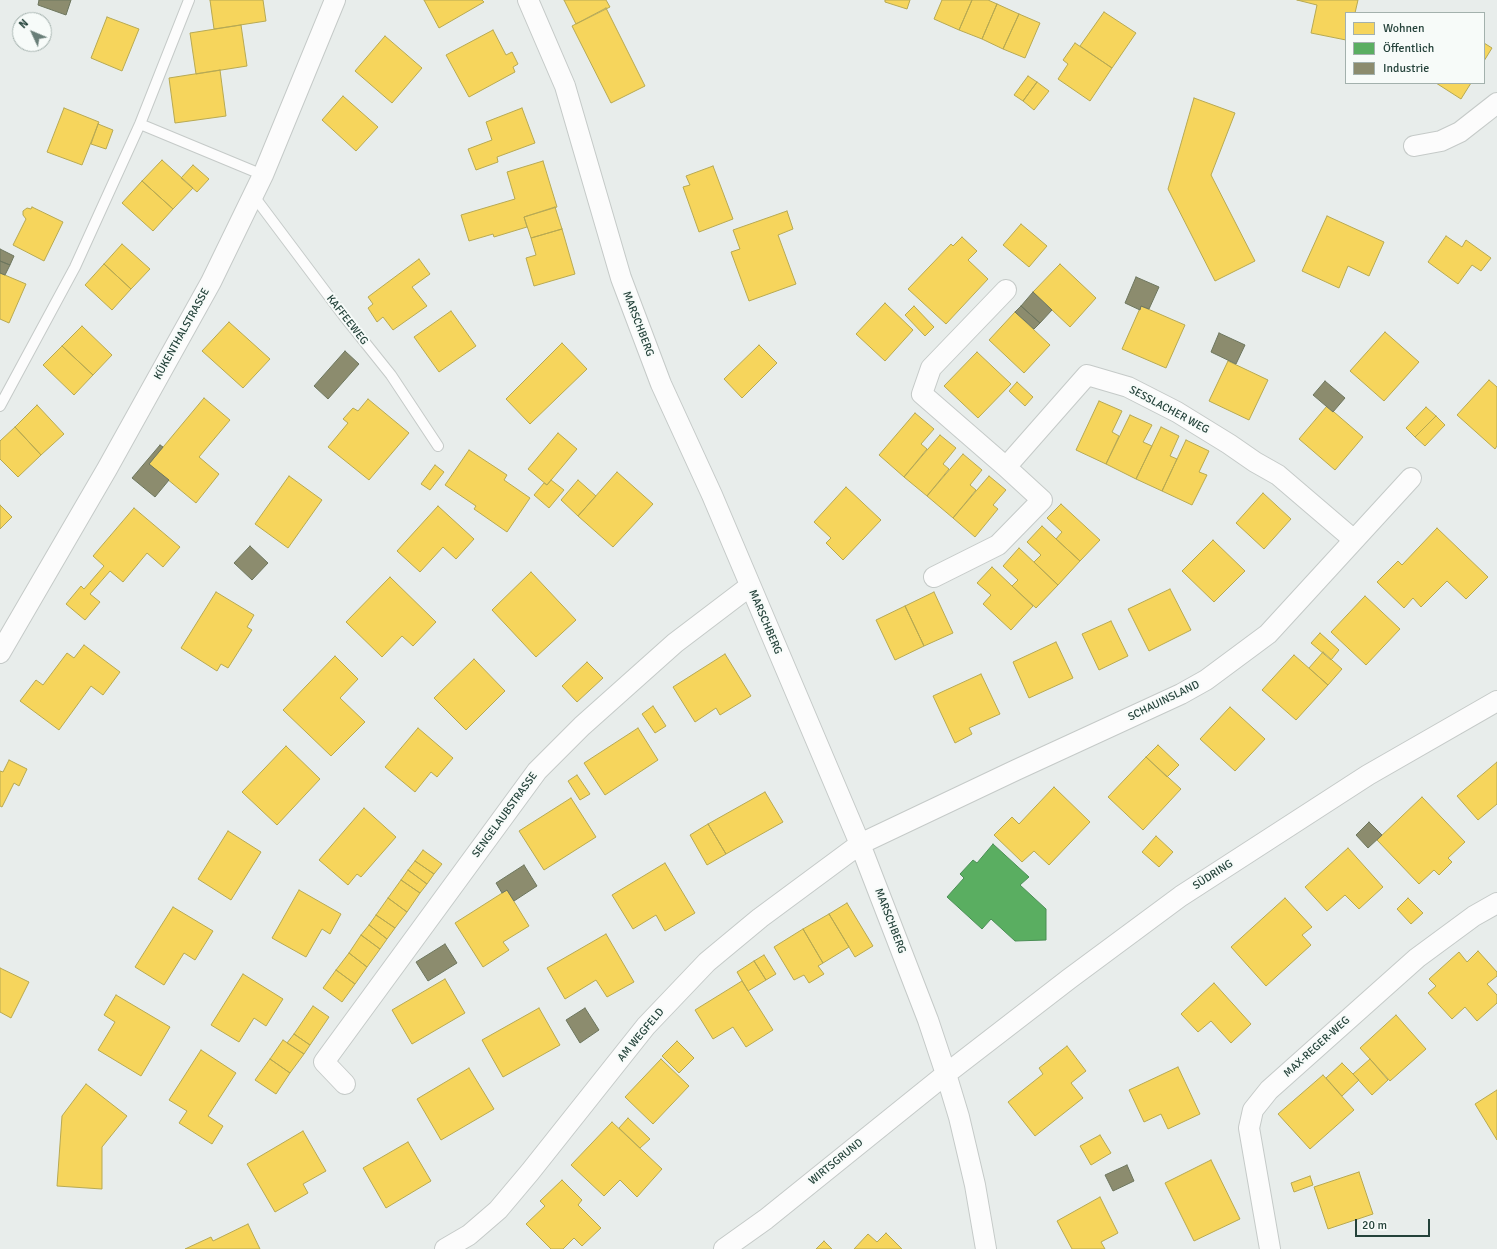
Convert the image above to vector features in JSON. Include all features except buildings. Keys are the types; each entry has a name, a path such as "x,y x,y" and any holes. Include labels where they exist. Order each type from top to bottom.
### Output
{"street":[{"name":"KÜKENTHALSTRASSE","path":"0,653 111,462 211,282 263,175 335,0"},
{"name":"MARSCHBERG","path":"528,0 565,86 621,278 661,384 712,495 860,844 928,1020 959,1117 975,1185 986,1249"},
{"path":"1414,146 1441,141 1460,132 1497,103"},
{"path":"934,577 998,544 1042,500 922,394 931,368 1006,290"},
{"name":"SESSLACHER WEG","path":"1006,467 1087,375 1128,387 1177,412 1230,444 1255,462 1278,475 1354,540"},
{"name":"SCHAUINSLAND","path":"860,844 1009,773 1181,694 1206,680 1268,634 1411,478"},
{"name":"SENGELAUBSTRASSE","path":"345,1084 324,1062 537,771 582,726 675,643 750,586"},
{"name":"SÜDRING","path":"946,1074 1069,979 1181,896 1368,775 1497,701"},
{"name":"AM WEGFELD","path":"445,1249 469,1235 498,1210 535,1166 646,1026 707,962 760,918 860,844"},
{"name":"MAX-REGER-WEG","path":"1270,1249 1249,1128 1253,1110 1268,1090 1417,958 1474,916 1497,903"},
{"name":"WIRTSGRUND","path":"724,1249 766,1219 946,1074"}],"lane":[{"path":"0,406 76,267 140,124 190,0"},
{"path":"140,124 263,175"},
{"name":"KAFFEEWEG","path":"253,195 343,315 391,375 438,446"}]}
